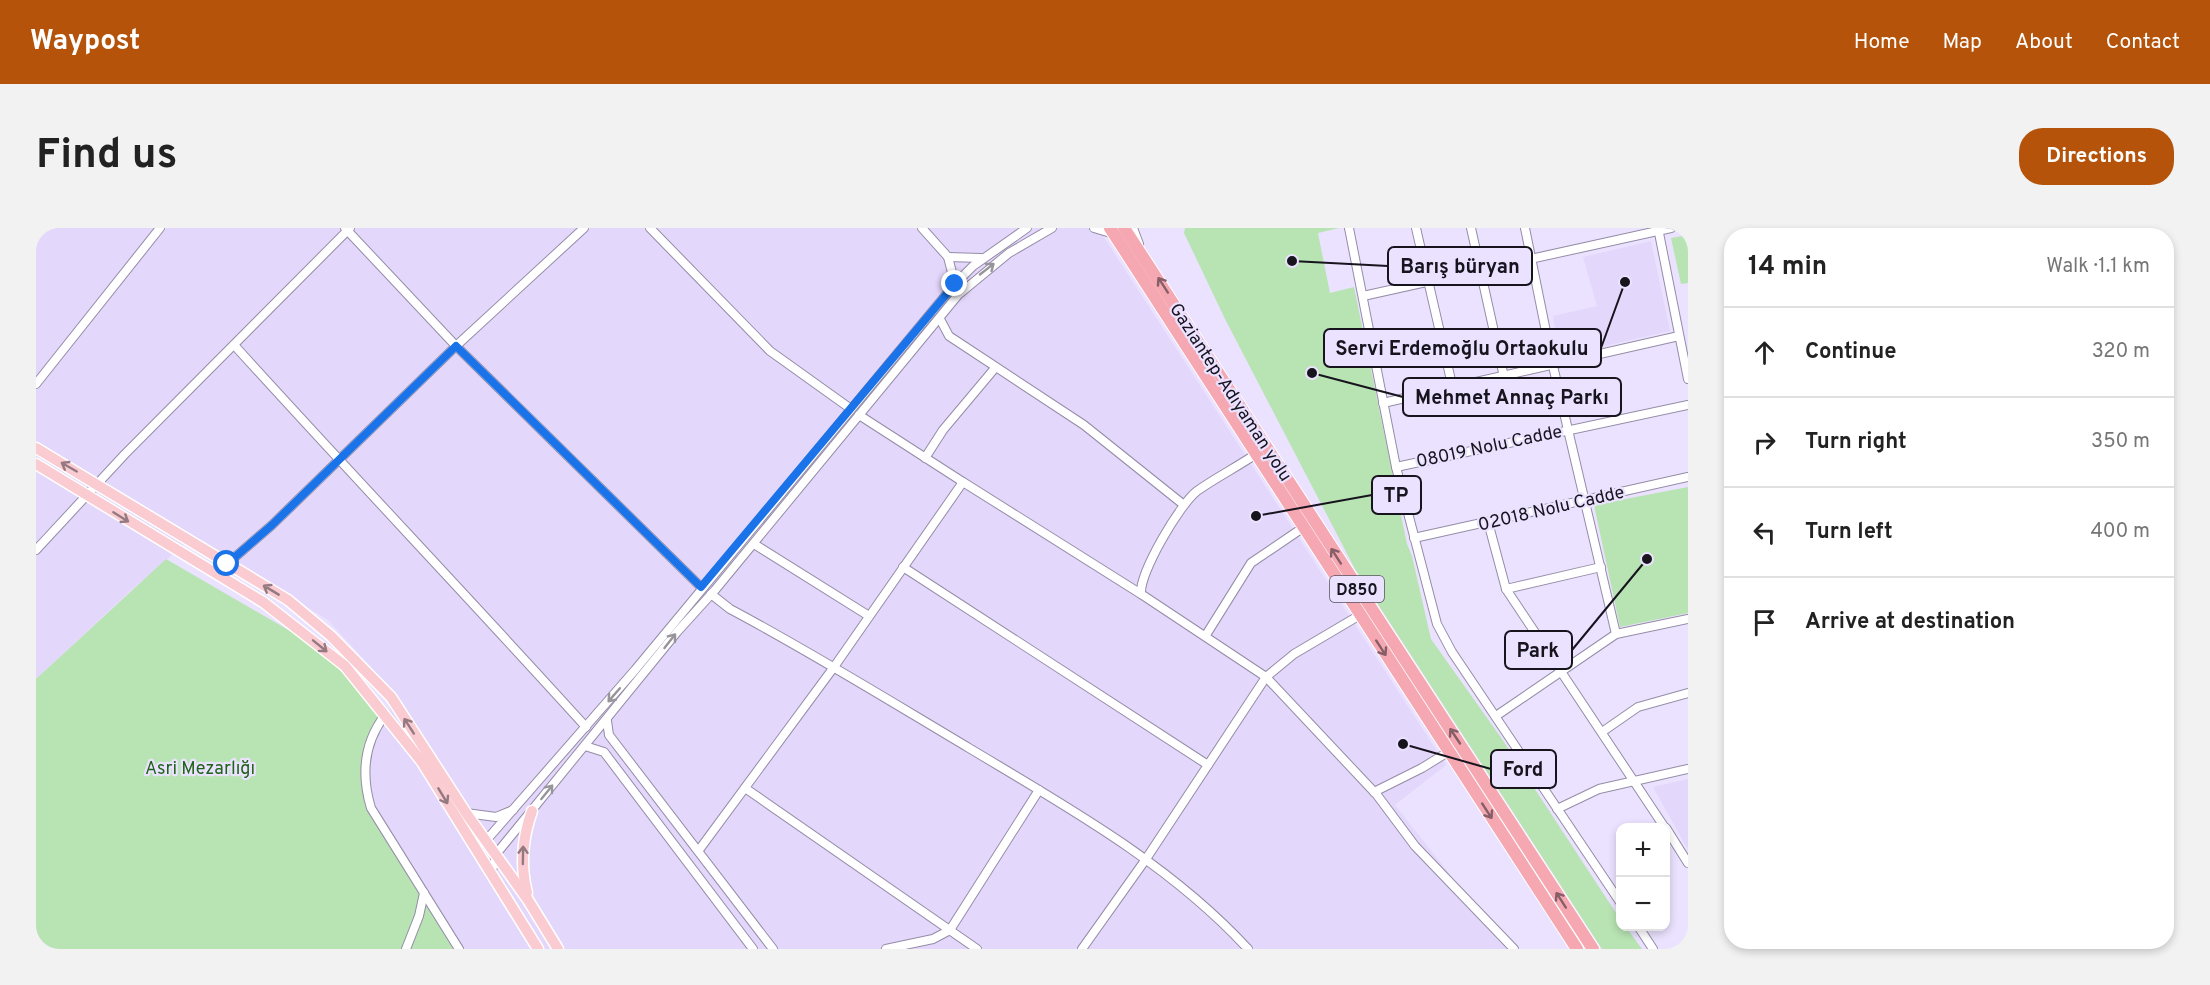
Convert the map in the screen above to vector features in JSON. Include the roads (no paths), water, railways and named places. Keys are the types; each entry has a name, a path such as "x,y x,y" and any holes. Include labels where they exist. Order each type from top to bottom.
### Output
{"highway":[{"name":"Gaziantep-Adıyaman yolu","path":"1116,230 1144,255 1350,579 1593,949"},
{"name":"Gaziantep-Adıyaman yolu","path":"1116,230 1256,454 1577,949"}],"main road":[{"path":"36,448 98,483 165,528 288,600 331,636 391,697 466,813 528,900 558,949"},
{"path":"36,464 278,612 345,666 422,762 538,949"},
{"path":"528,900 522,874 523,845 532,811"}],"street":[{"path":"36,384 160,228"},
{"path":"227,564 584,228"},
{"path":"650,228 770,351 851,409"},
{"path":"922,228 948,257 955,284"},
{"path":"476,850 516,809 586,727 955,284 984,258 1027,228"},
{"path":"491,874 497,854 608,720 677,632 754,544 940,319 976,278 1009,253 1052,228"},
{"path":"1094,228 1116,230"},
{"path":"1133,228 1144,255"},
{"path":"1349,228 1396,467 1437,624 1452,652 1616,896"},
{"path":"1416,228 1453,389"},
{"path":"1471,228 1504,377"},
{"path":"1525,228 1568,429 1616,634"},
{"path":"1620,228 1623,239"},
{"path":"1364,296 1428,284 1479,270 1623,239 1658,229 1671,228"},
{"path":"36,550 98,483 348,229 456,346 701,587"},
{"path":"1658,229 1688,379"},
{"path":"948,257 970,260 984,258"},
{"path":"940,319 949,336 1084,424 1184,505"},
{"path":"1383,403 1679,336"},
{"path":"235,346 339,460 436,561 586,727"},
{"path":"925,458 943,430 995,368"},
{"name":"08019 Nolu Cadde","path":"1396,467 1688,405"},
{"path":"859,415 1206,635 1266,677 1374,792 1415,846 1514,949"},
{"path":"1141,594 1140,584 1145,569 1184,505 1197,492 1256,454"},
{"name":"02018 Nolu Cadde","path":"1414,538 1688,477"},
{"path":"699,850 834,667 963,482"},
{"path":"1488,522 1506,589 1662,823"},
{"path":"1206,635 1251,563 1304,527"},
{"path":"754,544 869,616"},
{"path":"903,567 1208,765"},
{"path":"1506,589 1601,567"},
{"path":"711,594 730,609 834,667 1039,790 1146,859 1172,878 1248,949"},
{"path":"1083,949 1146,859 1266,677 1294,654 1360,615"},
{"path":"1496,716 1561,674 1616,634 1688,619"},
{"path":"1602,732 1638,707 1688,693"},
{"path":"385,715 368,751 363,782 371,808 459,949"},
{"path":"608,720 609,735 773,949"},
{"path":"585,746 604,752 753,949"},
{"path":"1374,792 1448,752"},
{"path":"1557,809 1599,789 1688,769"},
{"path":"745,788 977,949"},
{"path":"886,949 933,939 950,930 1039,790"},
{"path":"466,813 496,817 516,809"},
{"path":"1670,836 1688,863"},
{"path":"406,949 419,916 424,893"},
{"path":"1641,931 1653,949"}],"place":[{"name":"Barış büryan","path":"1292,261"},
{"name":"Servi Erdemoğlu Ortaokulu","path":"1625,282"},
{"name":"Mehmet Annaç Parkı","path":"1312,373"},
{"name":"TP","path":"1256,516"},
{"name":"Park","path":"1647,559"},
{"name":"Ford","path":"1403,744"}],"park label":[{"name":"Asri Mezarlığı","path":"200,768"}]}
